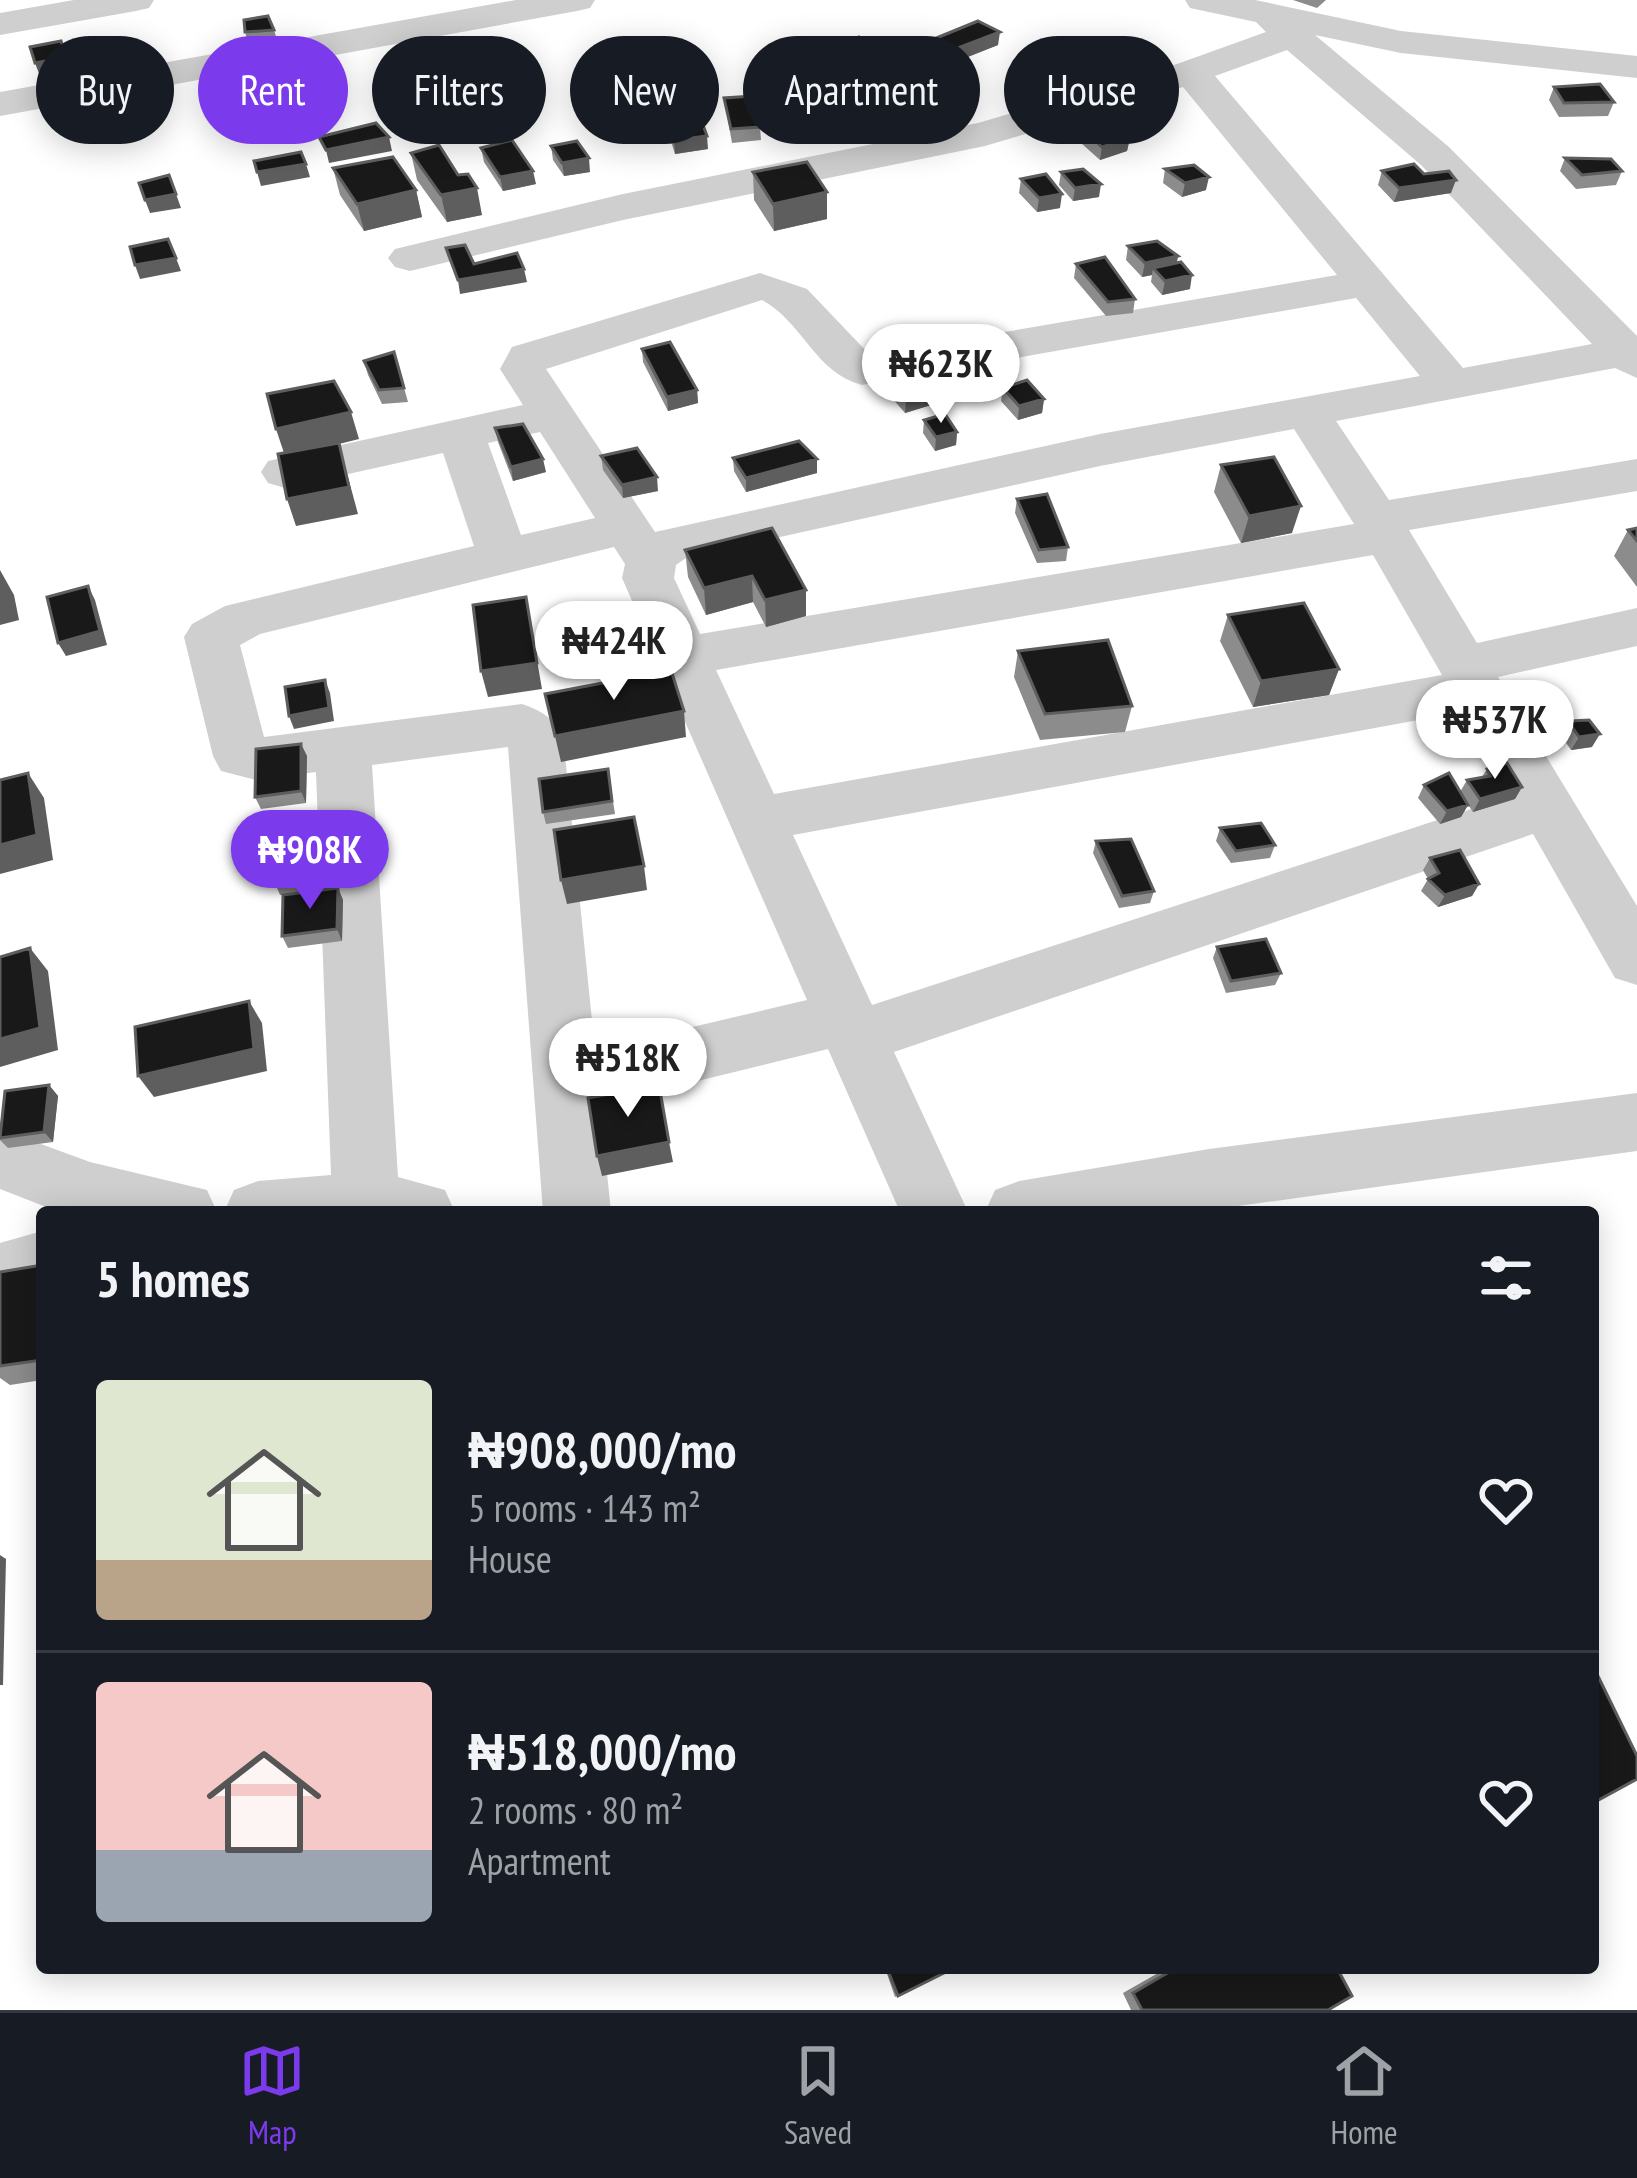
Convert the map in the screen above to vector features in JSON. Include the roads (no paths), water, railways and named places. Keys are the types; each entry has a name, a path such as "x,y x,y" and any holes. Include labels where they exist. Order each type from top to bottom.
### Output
{"street":[{"path":"0,24 136,0"},
{"path":"0,104 317,29 455,9 577,0"},
{"path":"1203,0 1281,25 1637,67"},
{"path":"410,258 623,207 985,134 1191,71 1281,25"},
{"path":"1281,25 1435,156 1633,356"},
{"path":"1191,71 1452,385"},
{"path":"931,1206 648,578 638,544 523,369 528,357 760,286 791,293 845,363 862,371 1367,283"},
{"path":"576,1206 535,736 522,725 256,759 241,755 211,637 244,620 503,557 672,544 1100,450 1633,356"},
{"path":"1307,412 1382,528 1637,960"},
{"path":"285,472 553,413"},
{"path":"461,434 503,557"},
{"path":"684,656 1382,528 1637,475"},
{"path":"757,819 1470,677 1637,627"},
{"path":"344,747 394,1206"},
{"path":"566,1084 851,1028 1546,807"},
{"path":"1054,1206 1209,1179 1637,1122"},
{"path":"0,1159 90,1192 155,1206"},
{"path":"0,1276 36,1265"}]}
